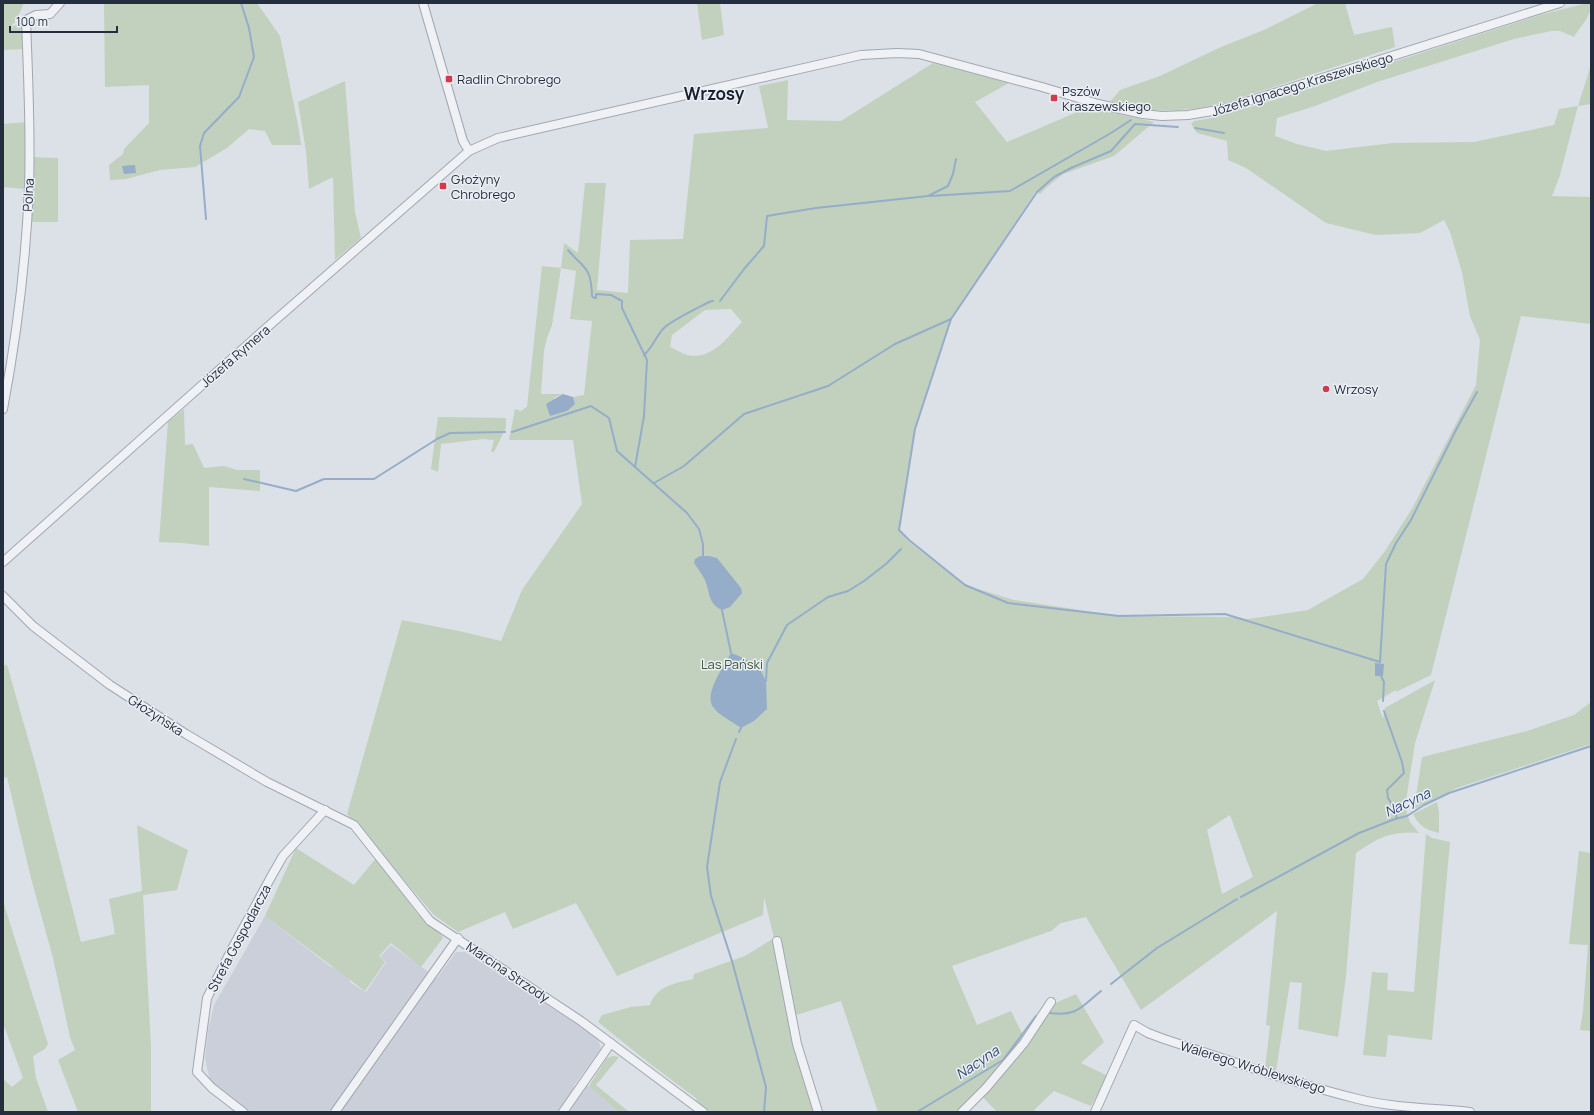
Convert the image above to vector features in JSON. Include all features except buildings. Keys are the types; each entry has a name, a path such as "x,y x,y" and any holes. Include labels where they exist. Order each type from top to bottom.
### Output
{"street":[{"name":"Polna","path":"3,409 14,352 21,292 29,187 29,108 26,20 36,16 50,14 60,3"},
{"path":"423,3 463,141 469,151"},
{"name":"Józefa Ignacego Kraszewskiego","path":"469,151 480,145 511,134 862,55 881,53 919,54 1042,87 1098,104 1137,113 1162,116 1188,115 1224,109 1560,3"},
{"name":"Józefa Rymera","path":"3,562 264,330 469,151"},
{"name":"Głożyńska","path":"3,596 33,626 110,685 186,734 267,782 329,812"},
{"name":"Marcina Strzody","path":"329,812 354,826 430,921 458,938 562,1008 703,1112"},
{"name":"Strefa Gospodarcza","path":"243,1112 212,1088 198,1072 207,998 283,856 298,839 329,812"},
{"path":"335,1112 458,938"},
{"path":"777,941 797,1044 818,1112"},
{"path":"962,1112 986,1088 1024,1043 1051,1002"},
{"name":"Walerego Wróblewskiego","path":"1095,1112 1134,1025 1148,1033 1164,1039 1360,1100 1470,1112"},
{"path":"563,1112 611,1043"}],"shaded area":[{"path":"265,916 331,967 339,969 348,977 351,983 366,992 386,962 380,957 391,945 437,978 456,952 465,952 598,1038 601,1049 573,1087 589,1086 619,1112 250,1112 210,1080 205,1059 208,1030 214,1005"}],"green space":[{"path":"3,3 24,3 17,19 10,28 24,21 24,49 3,50"},
{"path":"104,3 257,3 280,36 301,145 272,145 265,131 249,129 227,148 195,167 160,170 126,179 110,180 109,165 123,154 124,149 149,123 149,85 105,87"},
{"path":"697,3 720,3 724,35 702,40"},
{"path":"1318,3 1345,3 1354,35 1392,27 1395,47 1225,103 1195,109 1164,111 1144,109 1110,102 1120,90 1160,76 1221,47 1264,30"},
{"name":"Las Pański","path":"1591,3 1591,8 1587,17 1574,37 1560,31 1551,31 1514,39 1377,82 1315,106 1277,118 1275,136 1297,144 1326,151 1393,143 1474,142 1554,125 1559,109 1578,106 1560,175 1552,196 1591,197 1591,324 1521,316 1431,675 1396,692 1396,690 1377,701 1383,719 1385,708 1435,680 1415,743 1405,807 1410,822 1419,833 1400,833 1385,836 1356,853 1346,976 1338,1037 1298,1029 1302,983 1290,982 1276,1071 1265,1069 1270,1026 1266,1025 1277,911 1141,1010 1086,917 1061,923 1051,931 952,966 977,1025 1011,1011 1027,1044 1053,1004 1076,994 1104,1042 1081,1063 1108,1076 1091,1106 1054,1091 1034,1110 1036,1112 997,1112 978,1092 958,1112 878,1112 841,1001 793,1016 815,1112 710,1112 695,1102 697,1099 598,1022 602,1015 631,1007 650,1005 657,993 667,986 693,979 694,974 745,956 774,938 764,897 763,915 617,976 576,903 513,929 505,912 458,932 434,915 347,814 402,620 501,641 522,590 582,504 573,440 509,440 515,409 521,411 527,407 542,266 561,268 564,243 578,253 585,183 606,183 597,290 628,293 630,240 683,239 694,134 768,128 759,86 788,80 787,120 841,121 933,63 1009,83 975,102 1007,142 1087,107 1154,122 1114,156 1063,174 1040,194 1036,191 951,319 915,429 899,530 908,541 965,585 1014,600 1119,616 1229,617 1248,619 1308,610 1363,579 1385,551 1413,507 1476,385 1480,340 1470,316 1462,272 1450,232 1444,220 1420,233 1376,235 1326,223 1246,168 1228,160 1227,141 1197,133 1191,124 1194,121 1212,118 1261,104 1540,15","holes":["561,268 576,271 570,319 592,321 584,395 573,397 575,404 553,398 563,394 541,394 544,351 552,325","731,309 742,322 725,341 711,351 696,356 687,355 670,347 672,335 705,310","1230,815 1253,877 1222,894 1207,830"]},
{"path":"1591,65 1591,104 1578,106"},
{"path":"345,81 355,212 361,238 335,260 333,177 309,189 306,151 298,102"},
{"path":"27,122 25,189 3,187 3,124"},
{"path":"31,157 58,158 58,222 29,222"},
{"path":"184,409 185,445 193,444 204,468 224,466 237,470 260,470 260,491 209,487 209,546 159,542 168,422"},
{"path":"438,417 506,418 506,428 494,452 491,452 494,440 483,439 441,444 438,472 431,469"},
{"path":"7,665 37,770 81,942 115,934 109,899 142,891 137,825 188,850 177,890 143,895 151,1047 151,1112 78,1112 58,1060 75,1050 70,1037 53,958 31,878 7,777 3,778 3,666"},
{"path":"1591,702 1591,744 1457,788 1414,809 1422,757 1527,731 1574,715"},
{"path":"1437,802 1439,812 1439,833 1423,827 1413,814"},
{"path":"1426,834 1432,838 1450,842 1432,1040 1388,1035 1386,1057 1363,1055 1372,972 1388,973 1387,990 1414,992"},
{"path":"296,848 354,885 376,858 416,912 441,934 443,938 421,967 391,943 379,956 385,962 365,991 265,916"},
{"path":"1579,851 1591,853 1591,1031 1580,1030 1583,1011 1588,945 1569,944"},
{"path":"3,901 48,1044 45,1049 33,1056 36,1078 48,1112 3,1112 3,1079 12,1087 23,1078 3,1023"},
{"path":"613,1056 619,1057 596,1085 629,1112 619,1112 589,1086 607,1058"}],"water":[{"path":"135,165 136,173 124,174 122,166"},
{"path":"563,394 573,397 575,404 567,411 550,416 546,404"},
{"path":"700,556 717,558 741,588 742,593 730,607 722,610 712,601 705,580 694,563 695,559"},
{"path":"731,653 758,665 766,681 767,709 754,721 741,728 717,711 712,705 711,699 713,686"},
{"path":"1375,663 1384,664 1383,676 1375,676"}],"waterway":[{"path":"206,219 200,146 204,133 239,97 254,57 249,28 241,3"},
{"path":"930,196 1010,191 1131,120"},
{"path":"1178,127 1135,124 1111,151 1054,177 1037,192 951,319 915,429 899,530 909,540 965,585 1008,603 1119,616 1225,614 1380,662 1386,564 1396,543 1411,520 1457,428 1477,392"},
{"path":"1195,128 1224,133"},
{"path":"720,301 744,269 764,246 767,216 816,208 928,196 948,186 953,174 956,159"},
{"path":"568,250 586,269 590,279 592,296 594,298 596,298 596,294 611,295 622,301 622,308 647,360 644,416 635,467"},
{"path":"644,355 650,349 664,328 673,321 713,301"},
{"path":"654,483 684,466 744,414 828,386 895,344 951,319"},
{"path":"512,432 591,406 609,418 617,451 687,513 699,529 703,544 703,556"},
{"path":"244,479 296,491 324,479 374,479 437,439 450,433 505,432"},
{"path":"766,681 767,663 787,625 828,597 848,591 864,581 886,564 901,549"},
{"path":"722,610 731,653"},
{"path":"1381,676 1384,682 1383,701"},
{"path":"1384,711 1402,762 1404,773 1387,790 1388,798 1394,808 1393,809 1397,818"},
{"path":"739,732 741,728"},
{"path":"736,739 720,782 707,867 711,896 732,961 766,1087 764,1112"},
{"name":"Nacyna","path":"1241,897 1359,833 1407,816 1424,805 1449,793 1591,746"},
{"name":"Nacyna","path":"1111,984 1157,948 1237,899"},
{"name":"Nacyna","path":"1050,1013 1059,1014 1073,1012 1084,1006 1101,991"},
{"name":"Nacyna","path":"917,1112 1003,1060 1036,1016"}],"place":[{"name":"Radlin Chrobrego","path":"449,79"},
{"name":"Pszów Kraszewskiego","path":"1054,98"},
{"name":"Głożyny Chrobrego","path":"443,186"},
{"name":"Wrzosy","path":"1326,389"}],"district":[{"name":"Wrzosy","path":"714,93"}]}
